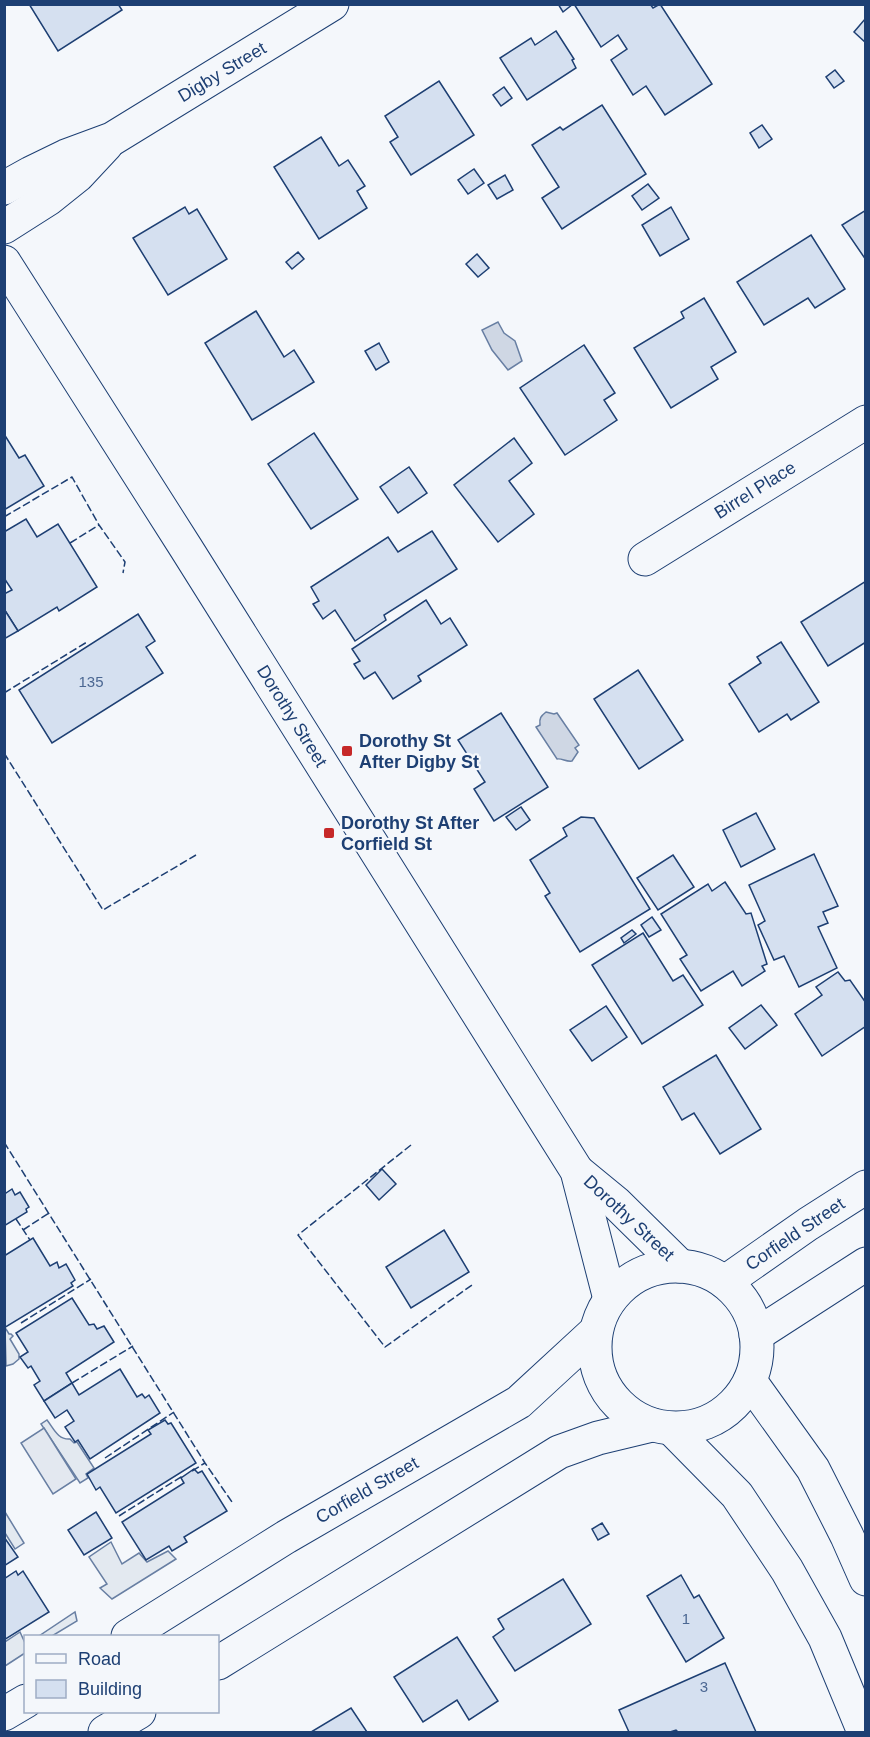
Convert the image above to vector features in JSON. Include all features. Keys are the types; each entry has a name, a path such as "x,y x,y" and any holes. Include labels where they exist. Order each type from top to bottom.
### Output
{"main road":[{"name":"Digby Street","path":"4,188 31,172 66,156 112,139 332,4"},
{"name":"Digby Street","path":"4,227 39,205 78,175 112,139"},
{"name":"Dorothy Street","path":"4,262 577,1171 610,1299"},
{"name":"Birrel Place","path":"645,559 866,422"},
{"name":"Dorothy Street","path":"577,1171 616,1203 680,1266"},
{"name":"Corfield Street","path":"725,1282 866,1187"},
{"path":"756,1335 866,1264"},
{"path":"219,1662 559,1452 598,1438 662,1427 696,1426 718,1417 737,1401 750,1381 757,1359 756,1335 750,1315 740,1297 725,1282 704,1271 680,1266 654,1269 630,1280 610,1299 596,1331 595,1354 601,1378 613,1399 630,1415 662,1427 737,1495 787,1570 825,1638 864,1732"},
{"name":"Corfield Street","path":"130,1635 286,1537 519,1402 596,1331"},
{"path":"750,1381 813,1469 866,1579"},
{"path":"4,1714 24,1702"},
{"path":"105,1732 137,1713"}],"shaded area":[{"path":"498,322 504,333 515,341 522,361 508,370 492,350 482,330"},
{"path":"546,712 557,713 579,745 575,748 578,752 572,761 557,759 536,727 540,725 541,717"},
{"path":"5,1329 13,1336 10,1339 19,1354 19,1359 6,1366"},
{"path":"47,1420 59,1436 70,1439 74,1443 77,1442 94,1468 86,1474 88,1478 80,1483 41,1424"},
{"path":"44,1428 76,1479 53,1494 21,1443"},
{"path":"5,1512 24,1543 15,1549 5,1533"},
{"path":"111,1542 122,1564 139,1553 147,1562 168,1551 176,1559 112,1599 100,1588 107,1584 89,1557"},
{"path":"75,1612 77,1621 54,1635 40,1635"},
{"path":"20,1632 24,1641 24,1654 5,1666 5,1642"}],"building":[{"path":"29,4 118,4 122,10 58,51"},
{"path":"558,4 573,4 563,12"},
{"path":"574,4 650,4 653,8 660,4 712,84 665,115 646,86 633,95 611,60 627,49 618,35 601,47"},
{"path":"866,20 865,42 854,32"},
{"path":"556,31 574,59 572,60 576,68 527,100 500,58 531,38 535,45"},
{"path":"835,70 844,81 834,88 826,77"},
{"path":"439,81 474,135 411,175 390,142 398,137 385,116"},
{"path":"504,87 512,98 501,106 493,95"},
{"path":"602,105 646,174 562,229 542,198 559,187 532,145 560,127 563,130"},
{"path":"762,125 772,139 759,148 750,133"},
{"path":"321,137 339,166 348,160 365,186 357,191 367,208 319,239 274,167"},
{"path":"474,169 484,183 468,194 458,180"},
{"path":"505,175 513,190 497,199 488,185"},
{"path":"648,184 659,198 642,210 632,196"},
{"path":"185,207 189,214 197,209 227,259 168,295 133,238"},
{"path":"671,207 689,239 660,256 642,225"},
{"path":"866,210 866,260 842,225"},
{"path":"811,235 845,289 815,308 808,298 764,325 737,282"},
{"path":"298,252 304,259 292,269 286,262"},
{"path":"477,254 489,268 478,277 466,264"},
{"path":"704,298 736,352 711,367 718,379 671,408 634,348 684,318 681,312"},
{"path":"256,311 284,357 294,350 314,382 252,420 205,343"},
{"path":"379,343 389,362 376,370 365,351"},
{"path":"584,345 615,393 604,400 617,420 565,455 520,388"},
{"path":"314,433 358,499 311,529 268,464"},
{"path":"4,434 19,458 25,455 44,486 4,510"},
{"path":"514,438 532,463 509,481 534,514 498,542 454,485"},
{"path":"409,467 427,493 398,513 380,487"},
{"path":"26,519 37,537 58,524 97,587 59,611 57,607 18,631 4,609 4,594 12,590 4,578 4,532"},
{"path":"432,531 457,569 384,615 386,620 355,641 335,610 323,619 313,604 319,601 311,587 388,537 398,552"},
{"path":"866,581 866,642 828,666 801,622"},
{"path":"426,600 441,624 450,618 467,645 418,676 421,681 393,699 375,672 364,679 354,664 360,661 352,649"},
{"path":"4,609 18,631 4,639"},
{"path":"138,614 155,641 146,647 163,673 52,743 19,690"},
{"path":"781,642 819,702 791,720 787,714 759,732 729,684 761,663 757,657"},
{"path":"638,670 683,740 639,769 594,699"},
{"path":"501,713 548,787 494,821 474,789 485,782 458,740"},
{"path":"521,807 530,820 516,830 506,817"},
{"path":"756,813 775,849 741,867 723,830"},
{"path":"581,817 594,818 650,909 580,952 545,896 550,893 530,860 567,836 563,828"},
{"path":"814,854 838,906 823,912 828,923 818,927 837,968 799,987 784,956 774,960 758,925 765,921 749,885"},
{"path":"673,855 694,887 658,910 637,878"},
{"path":"725,882 746,914 751,913 767,964 762,966 765,971 742,986 733,971 701,991 680,959 687,955 661,914 708,884 712,891"},
{"path":"652,917 661,930 649,937 641,925"},
{"path":"632,930 636,934 624,943 621,938"},
{"path":"643,933 673,981 683,975 703,1005 642,1044 592,965"},
{"path":"838,972 845,981 850,980 866,1003 866,1026 822,1056 795,1014 822,995 816,987"},
{"path":"761,1005 777,1025 745,1049 729,1028"},
{"path":"606,1006 627,1037 592,1061 570,1030"},
{"path":"716,1055 761,1129 720,1154 694,1113 682,1120 663,1087"},
{"path":"382,1169 396,1184 379,1200 366,1185"},
{"path":"12,1189 15,1195 20,1192 29,1207 26,1209 27,1212 4,1226 4,1190 6,1193"},
{"path":"444,1230 469,1272 411,1308 386,1267"},
{"path":"33,1238 50,1266 57,1262 59,1268 66,1264 75,1280 71,1283 73,1286 4,1328 4,1256"},
{"path":"72,1298 89,1325 94,1324 97,1329 104,1326 114,1342 66,1373 72,1383 44,1401 34,1385 40,1381 31,1366 28,1368 20,1357 28,1352 16,1333"},
{"path":"120,1369 137,1397 142,1394 145,1398 149,1395 160,1413 90,1459 78,1440 75,1442 65,1427 74,1421 67,1410 55,1418 44,1401 72,1383 79,1395"},
{"path":"165,1420 168,1424 171,1423 196,1463 116,1513 100,1487 96,1490 87,1474 151,1434 148,1430"},
{"path":"194,1469 198,1473 202,1471 227,1511 184,1537 187,1542 172,1551 169,1546 146,1560 122,1522 184,1483 181,1478"},
{"path":"96,1512 112,1538 84,1555 68,1530"},
{"path":"602,1523 609,1534 598,1540 592,1529"},
{"path":"4,1537 18,1557 4,1566"},
{"path":"16,1571 18,1575 23,1571 49,1612 4,1640 4,1579"},
{"path":"681,1575 694,1598 699,1595 724,1638 686,1662 647,1596"},
{"path":"563,1579 591,1624 515,1671 493,1637 504,1629 498,1619"},
{"path":"457,1637 498,1701 469,1720 457,1700 423,1722 394,1677"},
{"path":"725,1663 756,1732 678,1732 676,1730 629,1732 619,1710"},
{"path":"351,1708 367,1732 311,1732"}],"fence":[{"path":"4,517 72,477 99,525 125,562 123,573"},
{"path":"70,543 99,525"},
{"path":"4,693 87,642"},
{"path":"4,753 103,910 196,855"},
{"path":"4,1142 205,1463 232,1502"},
{"path":"411,1145 298,1235 385,1347 472,1285"},
{"path":"23,1230 49,1213"},
{"path":"16,1219 30,1240"},
{"path":"21,1323 91,1279"},
{"path":"72,1383 133,1346"},
{"path":"105,1458 174,1412"},
{"path":"192,1471 205,1463"},
{"path":"119,1516 184,1475"}],"place":[{"name":"Dorothy St After Digby St","path":"347,751"},
{"name":"Dorothy St After Corfield St","path":"329,833"}]}
